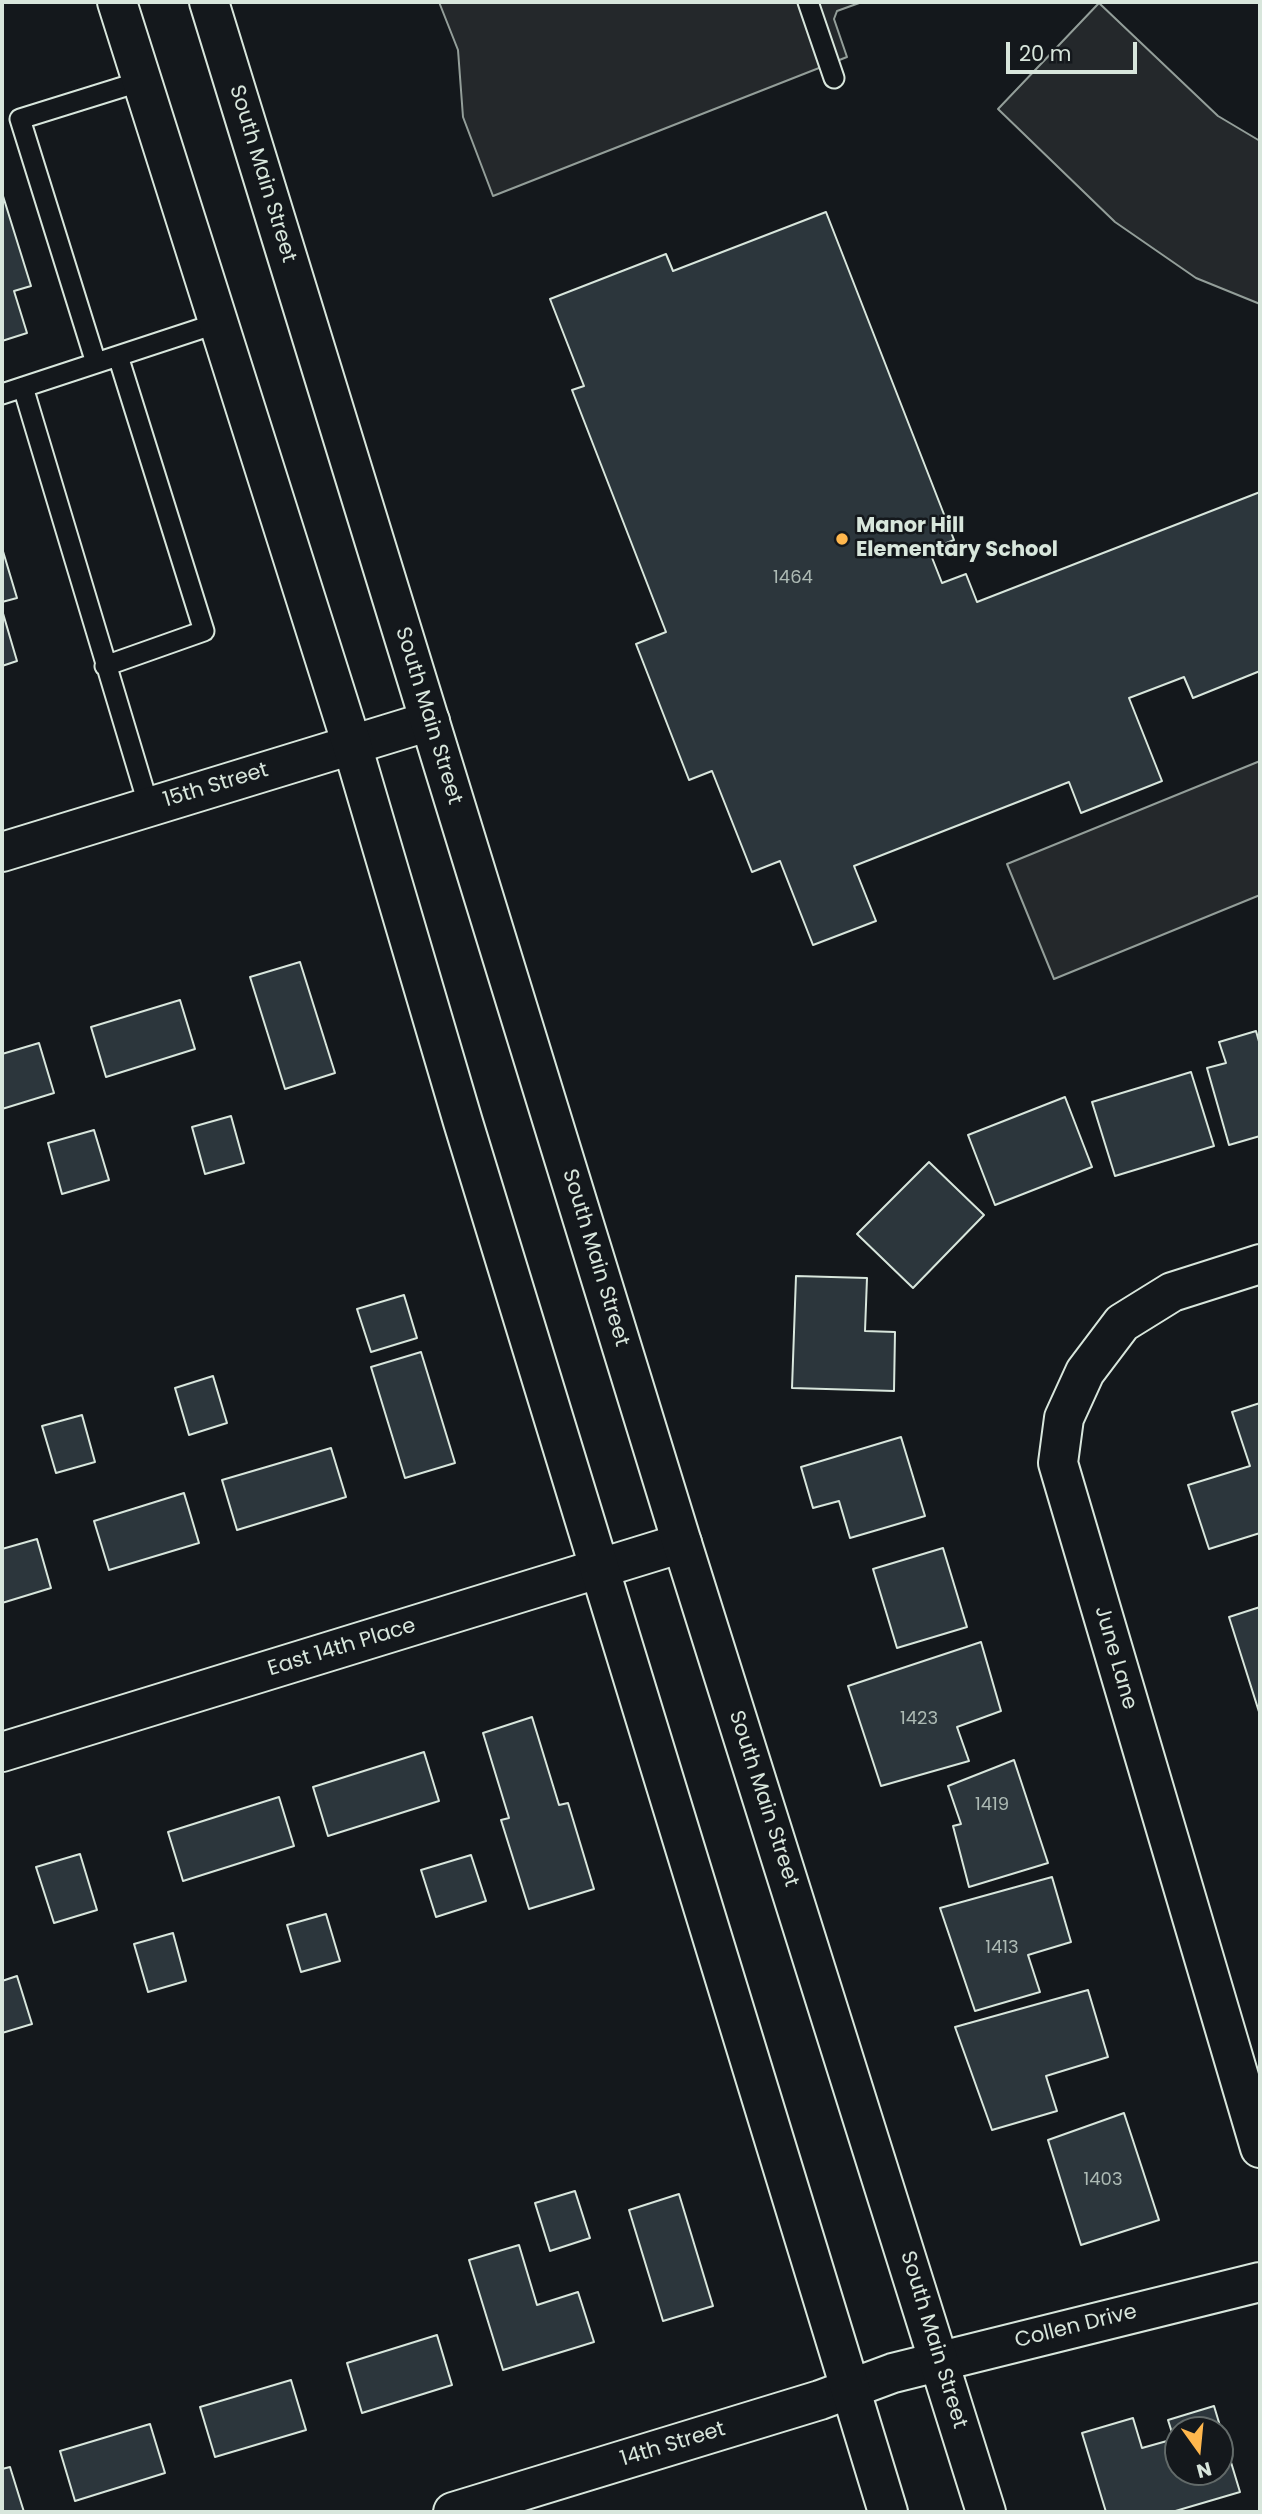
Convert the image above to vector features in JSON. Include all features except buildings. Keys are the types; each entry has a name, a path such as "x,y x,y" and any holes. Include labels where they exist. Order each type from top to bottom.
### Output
{"street":[{"path":"117,2 352,745 463,1122 888,2512"},
{"name":"South Main Street","path":"209,2 682,1542 986,2512"},
{"name":"15th Street","path":"2,852 430,721"},
{"name":"June Lane","path":"1260,1264 1172,1292 1122,1323 1085,1372 1064,1418 1058,1463 1260,2148"},
{"name":"East 14th Place","path":"2,1752 682,1542"},
{"name":"Collen Drive","path":"892,2373 1260,2282"},
{"name":"14th Street","path":"453,2512 850,2391 892,2373"}],"lane":[{"path":"808,2 834,78"},
{"path":"96,363 20,119 142,81"},
{"path":"2,394 218,323"},
{"path":"105,666 204,631 118,356"},
{"path":"23,387 149,807"}],"shaded area":[{"path":"439,2 862,2 837,11 834,19 847,57 493,196 463,117 458,50"},
{"path":"1099,3 1218,116 1260,141 1260,304 1196,278 1115,222 998,109"},
{"path":"1260,761 1260,895 1054,979 1007,864"}],"place":[{"name":"Manor Hill Elementary School","path":"842,539"}]}
